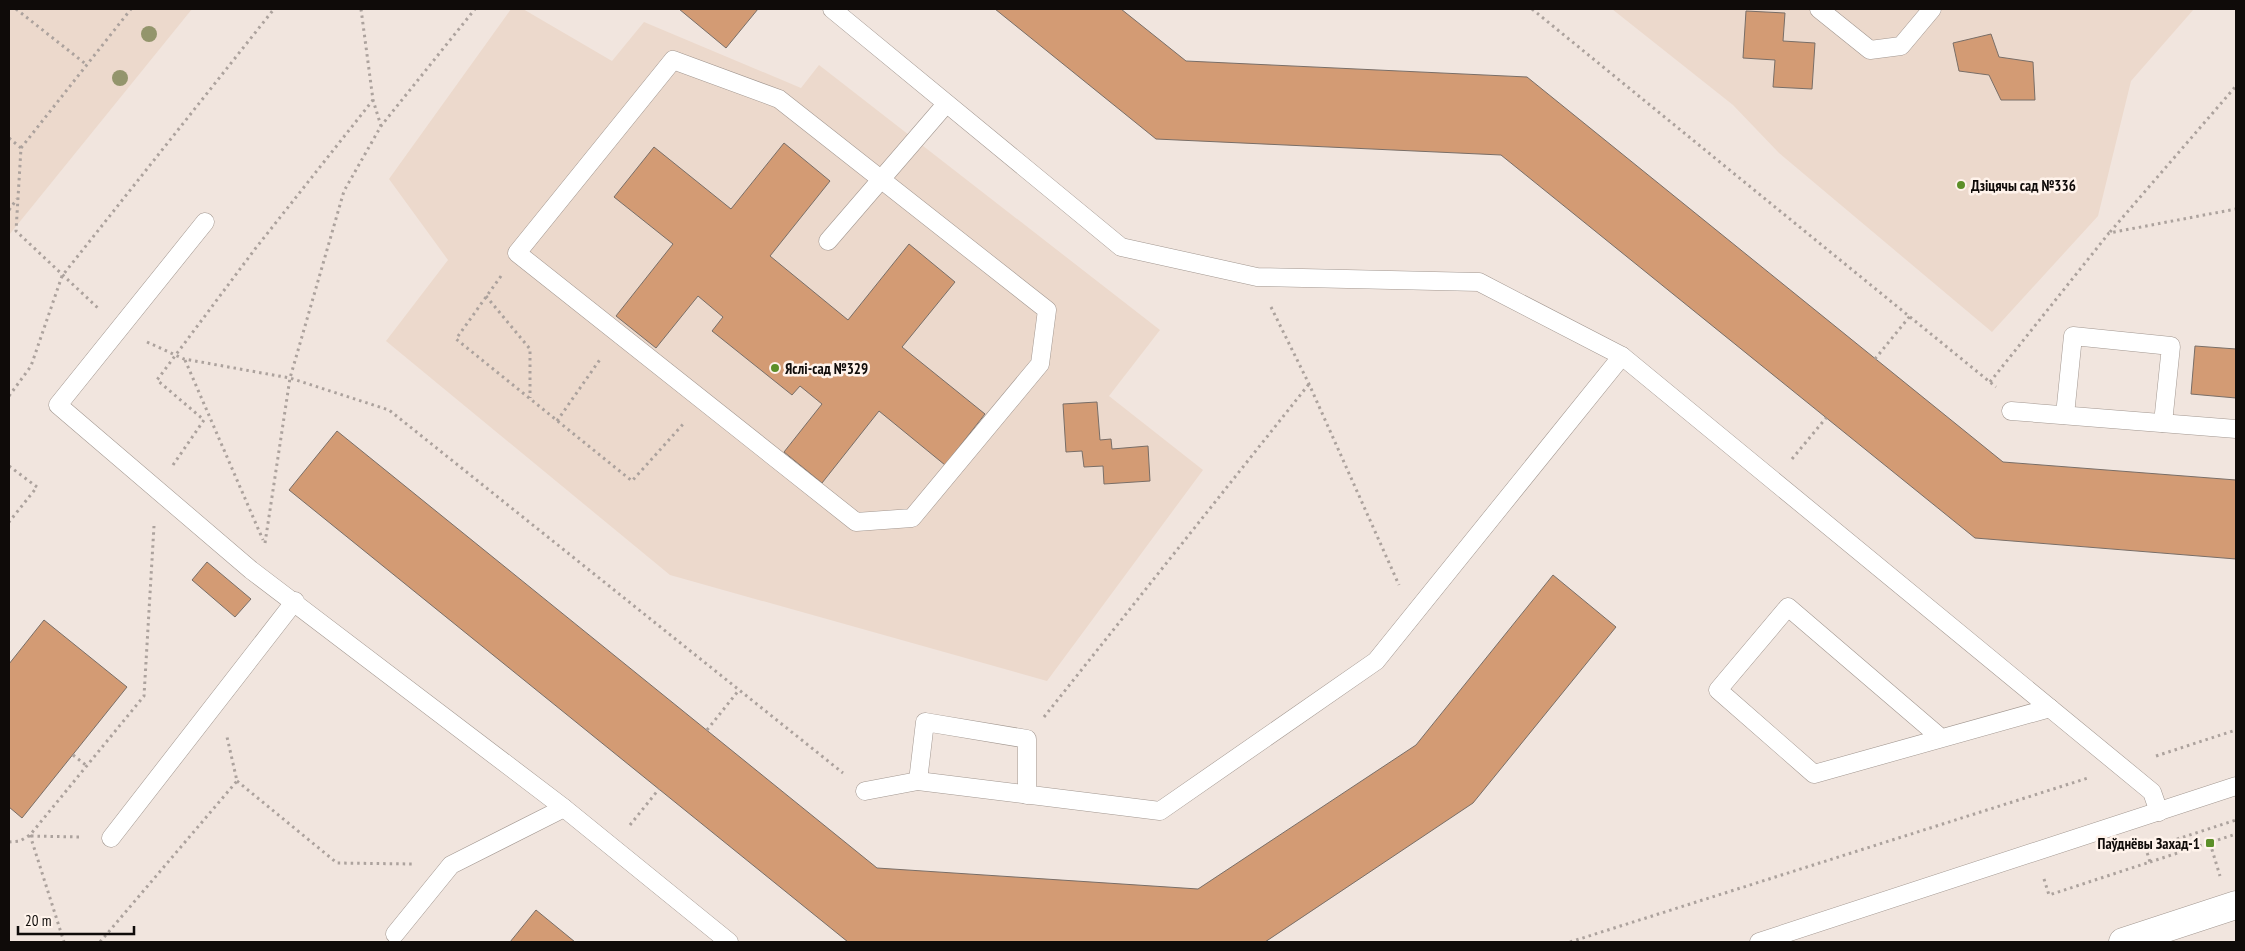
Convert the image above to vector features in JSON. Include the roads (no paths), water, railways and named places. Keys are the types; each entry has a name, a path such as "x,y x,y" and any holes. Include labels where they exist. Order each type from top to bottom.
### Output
{"main road":[{"path":"2123,942 2236,905"}],"lane":[{"path":"832,9 1121,248 1257,277 1480,282 1622,356 2123,767 2152,792 2159,812"},
{"path":"1819,9 1870,50 1901,46 1932,9"},
{"path":"673,60 779,100 880,179 1047,310 1040,364 912,518 856,522 517,253 673,60"},
{"path":"828,241 946,104"},
{"path":"205,222 58,405 252,570 564,808 729,942"},
{"path":"2065,416 2073,336 2171,346 2163,423"},
{"path":"865,791 918,781 1160,811 1376,661 1622,356"},
{"path":"2019,412 2236,430"},
{"path":"110,838 295,602"},
{"path":"1941,738 1788,607 1718,690 1814,774 2050,708"},
{"path":"918,781 925,722 1027,739 1027,794"},
{"path":"1759,942 2236,786"},
{"path":"395,934 451,865 564,808"}],"place":[{"name":"Дзіцячы сад №336","path":"1961,185"},
{"name":"Яслі-сад №329","path":"775,368"},
{"name":"Паўднёвы Захад-1","path":"2210,843"}]}
